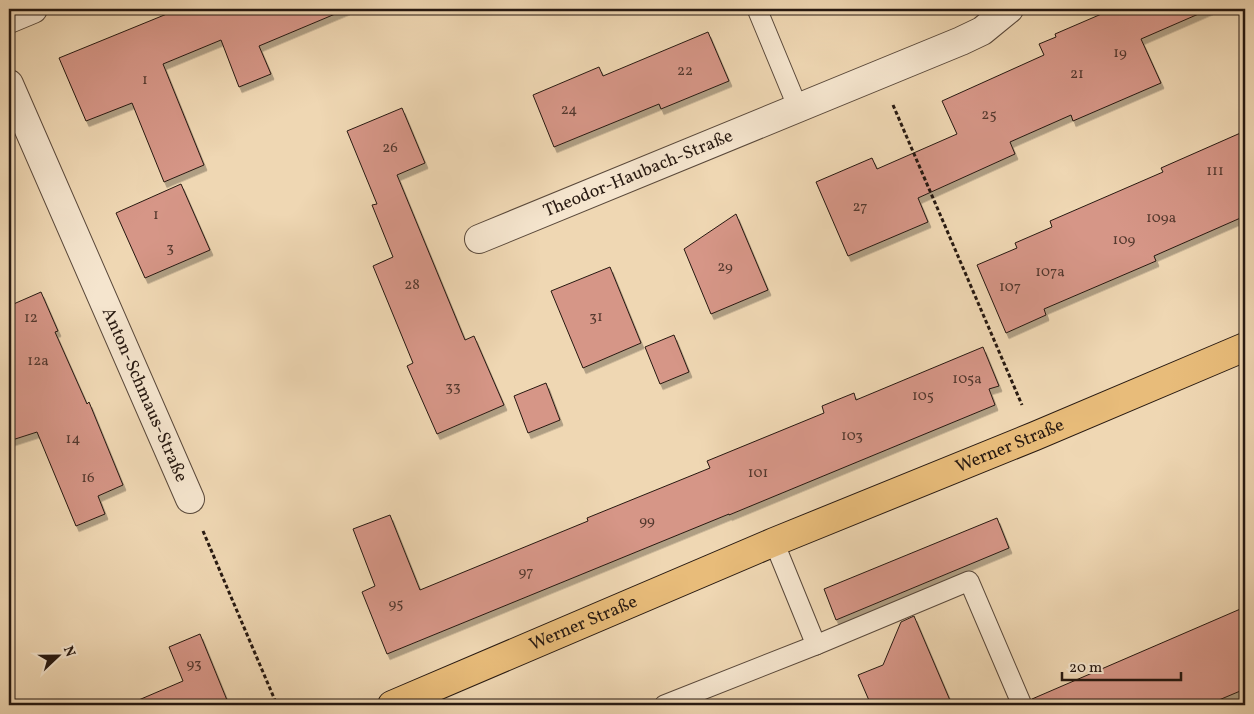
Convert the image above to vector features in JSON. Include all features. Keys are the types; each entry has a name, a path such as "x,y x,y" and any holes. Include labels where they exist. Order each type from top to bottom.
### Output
{"main road":[{"name":"Werner Straße","path":"392,705 774,542 1035,436 1245,347"}],"street":[{"path":"9,19 33,9"},
{"name":"Theodor-Haubach-Straße","path":"479,239 982,31 1009,9"},
{"name":"Anton-Schmaus-Straße","path":"9,84 190,499"}],"lane":[{"path":"757,9 798,108"},
{"path":"774,542 816,645"},
{"path":"664,705 816,645 969,581 1022,705"}],"path":[{"path":"880,74 1035,436"},
{"name":"Anton-Schmaus-Straße","path":"190,499 277,705"}],"building":[{"path":"179,9 347,9 259,46 271,74 239,87 221,40 163,64 204,165 164,182 132,103 86,121 59,58"},
{"path":"1113,9 1210,9 1141,39 1161,83 1073,121 1071,115 1010,142 1015,154 918,198 928,222 848,256 816,182 872,158 877,169 957,134 942,101 1044,55 1039,44 1056,37 1055,34"},
{"path":"708,32 729,81 661,109 659,104 554,147 533,95 599,67 603,76"},
{"path":"402,108 425,163 397,175 465,340 474,336 504,405 437,434 407,366 413,363 373,266 393,257 372,205 377,204 347,131"},
{"path":"1245,131 1245,216 1154,256 1156,261 1044,309 1046,315 1006,333 977,265 1017,248 1015,243 1052,227 1050,221 1163,172 1161,168"},
{"path":"181,184 210,250 145,278 116,213"},
{"path":"736,214 768,290 711,314 684,249"},
{"path":"610,267 641,343 583,368 551,291"},
{"path":"41,292 58,331 55,332 87,404 89,402 123,485 98,496 105,514 76,526 37,432 9,441 9,306"},
{"path":"674,335 689,372 660,384 645,347"},
{"path":"983,347 999,386 989,389 995,405 387,654 362,592 375,586 353,529 390,515 420,590 588,521 587,518 710,468 707,461 824,413 822,406 854,393 856,400"},
{"path":"546,383 560,420 528,433 514,396"},
{"path":"997,518 1009,548 836,620 824,589"},
{"path":"1245,607 1245,689 1207,705 1033,705 1032,699"},
{"path":"914,616 952,705 871,705 858,675 883,665 901,622"},
{"path":"200,634 229,705 127,705 183,681 169,647"}]}
